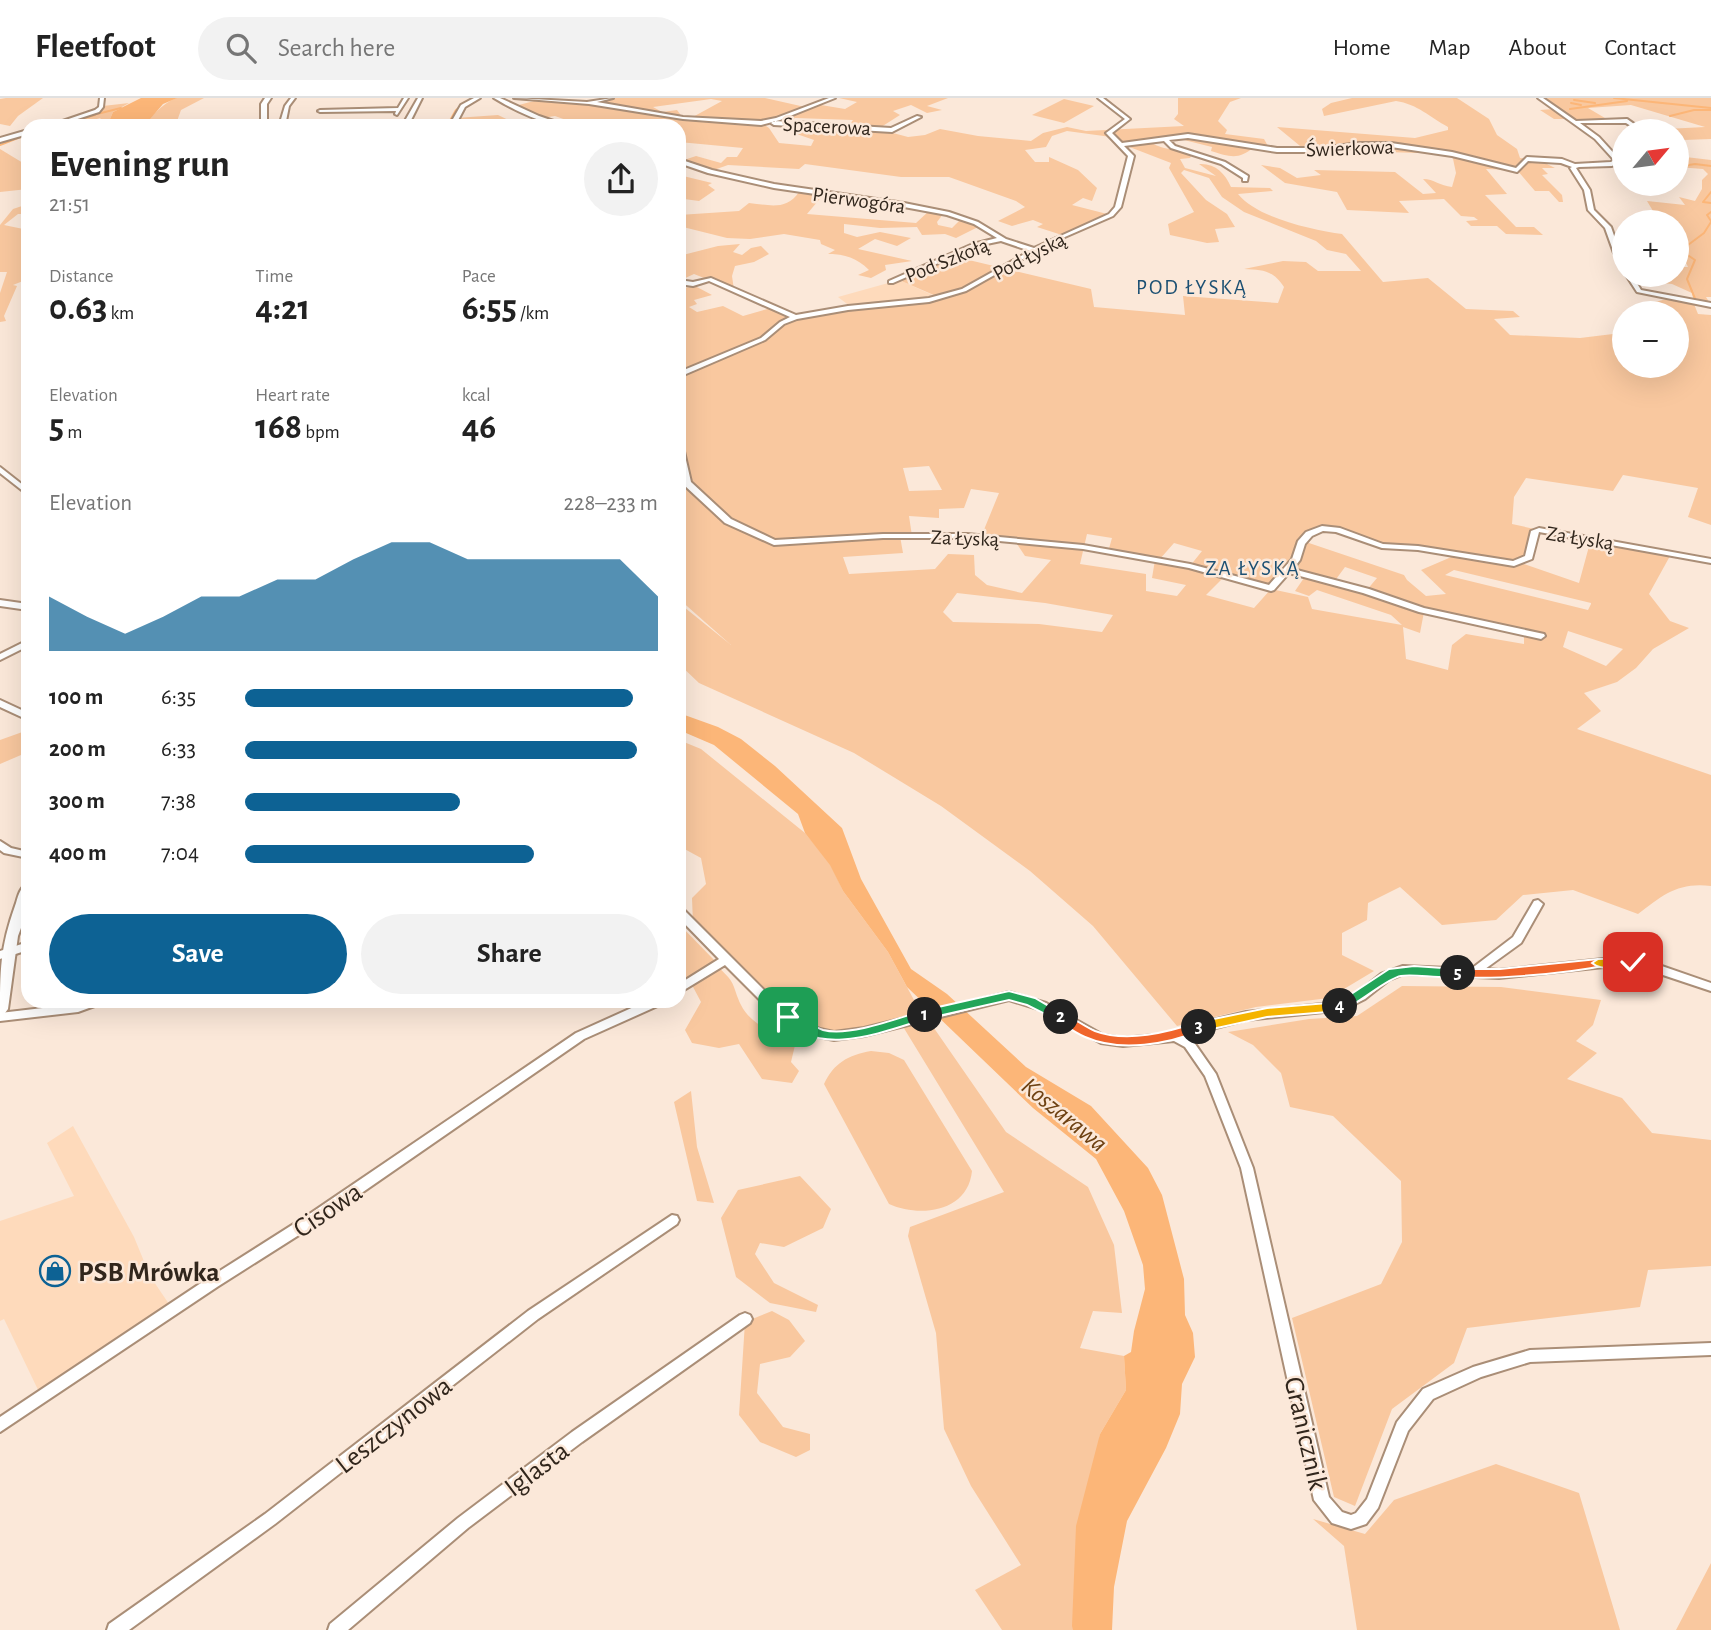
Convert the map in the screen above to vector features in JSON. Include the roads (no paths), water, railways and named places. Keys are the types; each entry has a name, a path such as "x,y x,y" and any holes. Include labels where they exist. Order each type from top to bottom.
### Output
{"main road":[{"path":"264,119 264,104 268,98"},
{"path":"0,1009 4,954 21,907"}],"street":[{"path":"72,119 96,111 101,107 102,98"},
{"path":"284,119 287,106 293,98"},
{"path":"366,110 373,98"},
{"path":"320,111 399,112 406,98"},
{"path":"408,119 419,98"},
{"path":"456,119 463,106 478,98"},
{"path":"496,98 543,119"},
{"path":"516,98 591,103 611,98"},
{"name":"Spacerowa","path":"761,123 833,98"},
{"path":"1100,98 1128,119 1109,133 1118,145"},
{"path":"1540,98 1576,122 1612,156"},
{"name":"Spacerowa","path":"591,103 683,118 892,130 919,117"},
{"path":"1576,122 1612,121"},
{"name":"Spacerowa","path":"905,125 915,127"},
{"path":"0,140 21,134"},
{"name":"Świerkowa","path":"1118,145 1201,136 1254,147 1304,150 1391,145 1442,152 1517,170 1527,159 1562,161 1575,167"},
{"path":"1166,140 1173,146 1236,169 1246,177 1245,180"},
{"name":"Pod Łyską","path":"794,317 947,295 975,285 1034,250 1102,220 1118,207 1131,156 1118,145"},
{"name":"Pierwogóra","path":"686,163 712,174 761,184 952,215 972,221 1002,239 1034,250"},
{"path":"1575,167 1597,172 1612,166"},
{"path":"1575,167 1587,190 1591,209 1608,226 1612,238"},
{"name":"Pod Szkołą","path":"891,282 975,245 1002,239"},
{"path":"686,283 693,284 709,279 794,317"},
{"path":"1636,287 1639,291 1711,305"},
{"path":"686,372 763,339 794,317"},
{"path":"0,469 21,488"},
{"name":"Za Łyską","path":"686,478 687,483 728,522 774,543 883,536 967,536 1083,547 1190,566 1271,588 1296,560 1301,543 1309,534 1329,527 1382,547 1418,548 1514,564 1528,557 1535,531 1539,530 1711,561"},
{"path":"1287,570 1366,591 1423,610 1541,636"},
{"path":"0,603 21,604"},
{"path":"0,657 21,646"},
{"path":"0,703 21,714"},
{"path":"0,844 8,851 21,854"},
{"path":"1470,974 1517,940 1538,904"},
{"path":"686,919 766,999 802,1026 818,1034 850,1035 1001,996 1031,1001 1101,1039 1124,1042 1175,1036 1247,1016 1343,1006 1362,996 1385,977 1403,970 1470,974 1623,961 1649,966 1711,987"},
{"path":"4,954 21,948"},
{"path":"686,985 725,960"},
{"path":"0,1017 70,1008"},
{"name":"Cisowa","path":"0,1425 316,1217 580,1036 642,1008"},
{"name":"Granicznik","path":"1175,1036 1189,1044 1210,1074 1247,1168 1322,1500 1337,1518 1351,1522 1361,1519 1373,1503 1402,1427 1428,1394 1465,1377 1530,1356 1711,1349"},
{"name":"Leszczynowa","path":"115,1630 270,1519 533,1315 672,1220"},
{"name":"Iglasta","path":"336,1630 463,1523 577,1437 745,1319"}],"water":[{"path":"141,98 177,98 163,104 150,119 110,119 113,112"},
{"name":"Koszarawa","path":"686,716 741,739 775,766 842,828 861,879 911,969 947,994 1026,1067 1091,1106 1148,1168 1162,1195 1184,1279 1185,1315 1193,1333 1195,1357 1182,1384 1180,1414 1166,1448 1127,1521 1114,1587 1112,1630 1073,1630 1072,1626 1076,1526 1100,1434 1126,1390 1124,1356 1131,1352 1145,1289 1143,1265 1124,1211 1096,1159 1033,1108 907,987 888,952 843,891 830,865 805,833 798,814 714,745 686,733"}],"waterway":[{"path":"451,119 456,110 473,98"},
{"path":"1614,98 1711,108"},
{"path":"1574,100 1595,103"},
{"path":"1570,109 1627,101"},
{"path":"1571,103 1581,105"},
{"path":"97,114 121,108"},
{"path":"1670,116 1694,110 1711,110"},
{"path":"81,119 95,115"},
{"path":"0,145 21,137"},
{"path":"1689,165 1711,166"},
{"path":"1711,192 1703,202 1711,203"},
{"path":"1711,212 1707,215 1711,221"},
{"path":"1696,301 1687,279 1695,260 1686,254 1688,245 1704,233 1711,222"}],"place":[{"name":"PSB Mrówka","path":"55,1271"}],"district":[{"name":"POD ŁYSKĄ","path":"1192,287"},
{"name":"ZA ŁYSKĄ","path":"1253,568"}]}
